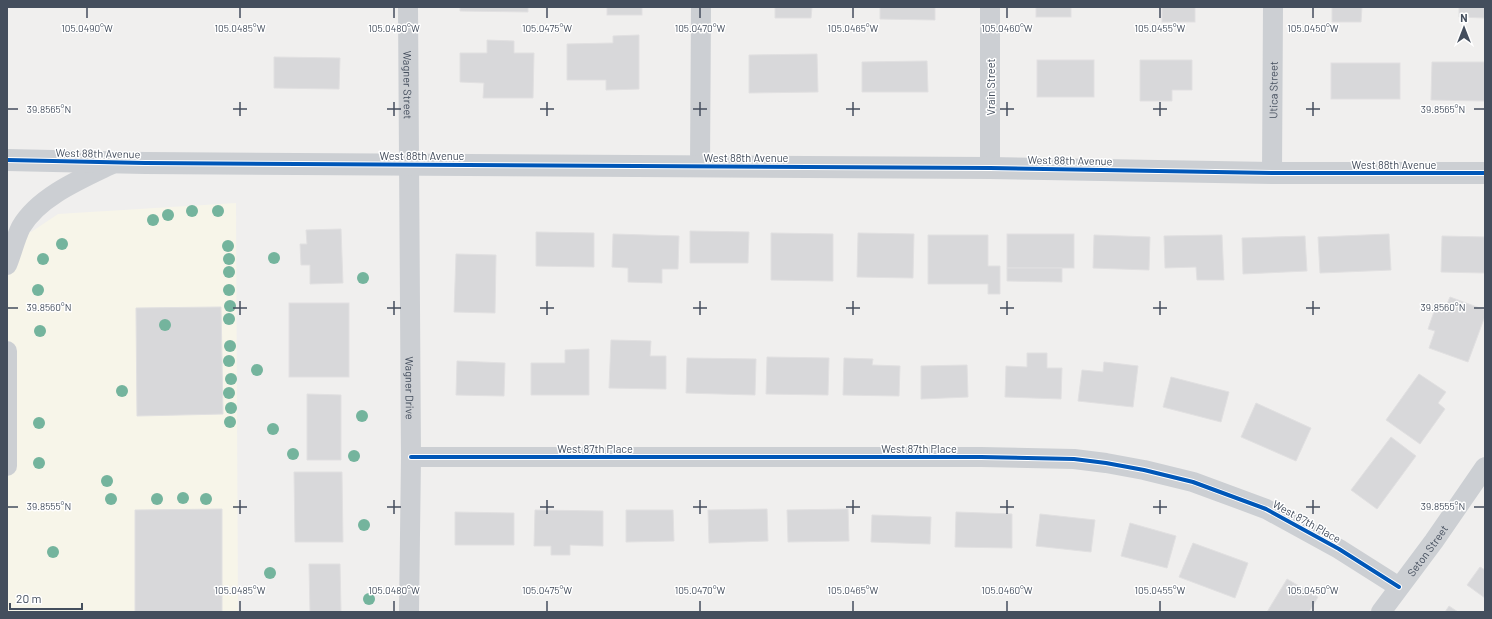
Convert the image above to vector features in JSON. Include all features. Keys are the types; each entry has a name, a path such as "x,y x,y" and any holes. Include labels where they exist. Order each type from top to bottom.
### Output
{"street":[{"name":"Wagner Street","path":"408,7 408,164"},
{"path":"700,166 701,7"},
{"name":"Vrain Street","path":"990,7 990,168"},
{"name":"Utica Street","path":"1272,173 1273,7"},
{"name":"West 88th Avenue","path":"7,160 114,163 990,168 1272,173 1485,172"},
{"path":"7,265 22,227 42,203 68,186 114,163"},
{"name":"Wagner Drive","path":"408,164 410,457 409,612"},
{"path":"7,350 7,466"},
{"name":"West 87th Place","path":"410,457 981,457 1074,459 1106,463 1144,470 1193,482 1266,509 1338,549 1399,588"},
{"name":"Seton Street","path":"1382,612 1434,541 1485,467"}],"shaded area":[{"path":"236,203 238,612 7,612 7,232 31,232 58,214"}],"building":[{"path":"460,7 528,7 528,12 460,11"},
{"path":"607,7 642,7 642,15 607,15"},
{"path":"775,7 812,7 811,18 775,18"},
{"path":"880,7 935,7 935,20 880,19"},
{"path":"1036,7 1071,7 1071,17 1036,17"},
{"path":"1162,7 1195,7 1195,22 1162,22"},
{"path":"1332,7 1362,7 1361,22 1332,22"},
{"path":"1459,7 1485,7 1485,18 1459,17"},
{"path":"639,35 639,89 606,90 606,80 567,80 567,44 613,43 613,36"},
{"path":"487,40 514,41 514,53 534,53 533,98 483,98 484,83 460,82 460,53 487,53"},
{"path":"817,54 818,92 749,93 749,55"},
{"path":"274,57 340,58 339,89 274,88"},
{"path":"1037,60 1094,60 1094,97 1037,97"},
{"path":"1140,60 1192,60 1192,90 1172,90 1172,101 1140,101"},
{"path":"927,61 928,92 862,92 862,62"},
{"path":"1432,62 1485,62 1485,101 1431,100"},
{"path":"1331,63 1400,63 1400,99 1331,99"},
{"path":"341,229 343,283 310,284 310,265 301,265 300,244 307,244 306,230"},
{"path":"690,231 749,232 748,263 690,263"},
{"path":"536,232 594,233 594,267 536,266"},
{"path":"771,233 833,234 833,281 771,280"},
{"path":"858,233 914,234 913,278 857,277"},
{"path":"613,234 679,236 678,269 662,269 662,283 628,282 628,268 612,267"},
{"path":"1007,234 1074,234 1074,268 1007,268"},
{"path":"1389,234 1391,270 1320,273 1318,237"},
{"path":"928,235 988,235 988,266 1000,266 1000,294 988,294 988,284 928,284"},
{"path":"1094,235 1150,237 1149,270 1093,268"},
{"path":"1222,235 1224,280 1197,280 1196,267 1165,268 1164,236"},
{"path":"1305,236 1307,271 1243,274 1242,238"},
{"path":"1442,236 1485,237 1485,273 1441,272"},
{"path":"456,254 496,255 495,313 454,312"},
{"path":"1007,268 1062,268 1062,282 1007,281"},
{"path":"1450,297 1485,310 1485,316 1468,362 1429,348 1435,331 1428,329 1437,303 1446,306"},
{"path":"289,303 349,303 349,377 289,377"},
{"path":"221,307 223,414 137,416 136,308"},
{"path":"611,340 651,341 650,356 666,356 666,389 609,388"},
{"path":"589,349 589,395 531,395 531,363 565,363 565,350"},
{"path":"1027,353 1047,353 1047,368 1062,368 1061,399 1005,397 1006,366 1027,367"},
{"path":"767,357 829,358 828,395 766,394"},
{"path":"687,358 756,359 755,395 686,393"},
{"path":"844,358 873,359 872,365 900,366 899,396 843,395"},
{"path":"457,361 505,363 504,396 456,395"},
{"path":"1104,362 1138,366 1133,407 1078,401 1082,370 1103,372"},
{"path":"967,365 968,397 921,399 921,366"},
{"path":"1419,374 1446,392 1438,403 1445,409 1420,444 1386,420"},
{"path":"1171,377 1229,392 1221,422 1163,407"},
{"path":"307,394 341,395 341,460 307,460"},
{"path":"1256,403 1311,428 1296,461 1241,437"},
{"path":"1391,437 1416,456 1377,509 1351,490"},
{"path":"294,472 342,472 343,542 295,542"},
{"path":"222,509 222,612 135,612 135,510"},
{"path":"767,509 768,541 709,543 708,510"},
{"path":"848,509 849,541 788,542 787,510"},
{"path":"535,510 603,511 603,546 570,545 570,555 551,555 551,546 534,546"},
{"path":"626,510 673,510 674,541 626,542"},
{"path":"455,512 514,513 514,545 455,545"},
{"path":"956,512 1012,514 1012,548 955,547"},
{"path":"1040,514 1095,520 1091,552 1036,546"},
{"path":"872,515 931,517 930,544 871,542"},
{"path":"1130,523 1176,536 1167,568 1121,556"},
{"path":"1193,543 1248,563 1235,598 1179,577"},
{"path":"309,564 340,564 341,612 310,612"},
{"path":"1480,567 1485,570 1485,598 1467,585"},
{"path":"1287,579 1318,597 1309,612 1267,612"},
{"path":"1449,606 1458,612 1445,612"}],"cycle path":[{"path":"7,160 145,163 990,168 1272,173 1485,173"},
{"path":"411,457 981,457 1074,459 1106,463 1144,470 1193,482 1266,509 1339,549 1399,587"}]}
